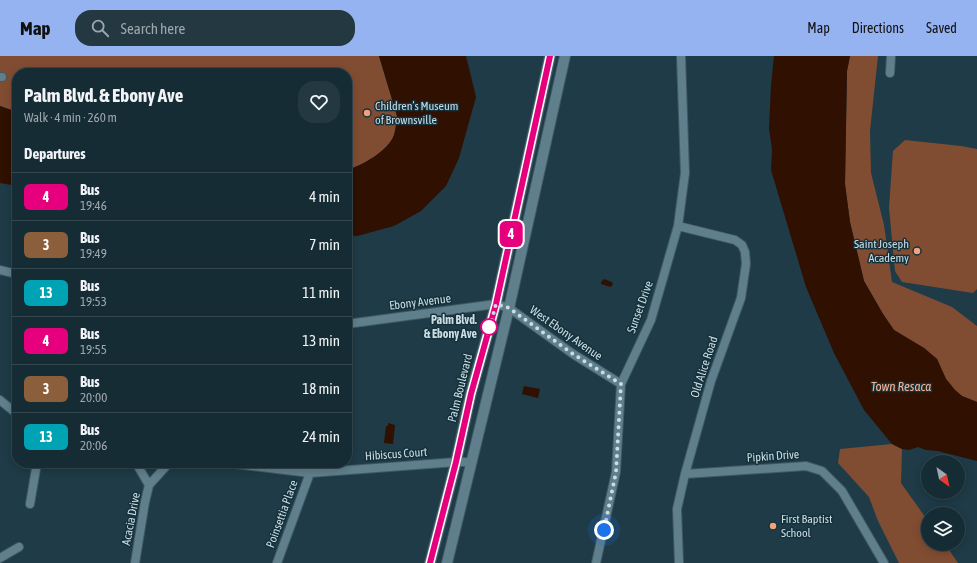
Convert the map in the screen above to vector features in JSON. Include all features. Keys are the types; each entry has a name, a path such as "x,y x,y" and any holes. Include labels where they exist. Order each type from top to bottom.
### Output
{"main road":[{"name":"Palm Boulevard","path":"430,563 456,462 471,394 496,304 550,56"},
{"path":"447,563 509,308 565,56"}],"street":[{"name":"Sunset Drive","path":"596,563 616,472 621,384 651,320 678,226 685,173 681,56"},
{"path":"890,73 891,56"},
{"name":"Old Alice Road","path":"678,226 735,240 742,244 745,252 746,264 740,298 711,381 685,474 677,509 679,563"},
{"path":"0,270 12,273"},
{"name":"West Ebony Avenue","path":"496,304 509,308 573,354 621,384"},
{"name":"Ebony Avenue","path":"352,323 496,304"},
{"path":"0,400 12,410"},
{"name":"Hibiscus Court","path":"268,468 310,473 471,462"},
{"name":"Pipkin Drive","path":"685,474 806,466 822,471 842,491 884,563"},
{"path":"30,504 36,468"},
{"path":"139,468 150,485"},
{"name":"Acacia Drive","path":"135,563 145,502 150,485 165,468"},
{"name":"Poinsettia Place","path":"277,563 310,473"},
{"path":"0,558 19,547"}],"shaded area":[{"path":"0,56 379,56 397,116 394,135 386,147 374,157 352,168 352,68 12,68 12,110 0,106"},
{"path":"850,56 878,56 870,131 871,173 884,225 892,282 952,307 977,326 977,402 962,396 955,390 946,379 937,359 924,348 894,330 864,281 850,222 845,184 847,71"},
{"path":"905,140 977,149 977,289 973,293 902,282 895,271 889,208 893,151"},
{"path":"892,444 902,449 901,483 921,511 921,551 950,551 958,563 899,563 878,521 869,497 838,463 840,449"}],"water":[{"path":"379,56 466,56 476,97 459,158 446,186 421,211 394,226 357,236 352,236 352,168 374,157 386,147 394,135 397,116"},
{"name":"Town Resaca","path":"774,56 850,56 847,71 845,184 850,222 864,281 894,330 924,348 937,359 946,379 955,390 962,396 977,402 977,461 965,458 965,455 954,455 918,447 909,450 902,449 892,444 864,410 834,353 806,287 771,170 772,149 769,129"},
{"path":"0,106 12,110 12,185 0,183"},
{"path":"604,279 612,282 613,284 611,287 601,284"},
{"path":"524,386 540,389 538,398 522,394"},
{"path":"388,423 395,425 393,444 384,443 386,426 388,426"}],"bus line":[{"name":"4","path":"430,563 456,462 471,394 496,304 550,56"}],"place":[{"name":"Children’s Museum of Brownsville","path":"367,113"},
{"name":"Saint Joseph Academy","path":"917,251"},
{"name":"Palm Blvd. & Ebony Ave","path":"489,327"},
{"name":"First Baptist School","path":"773,526"}],"route":[{"path":"489,327 488,334 496,304 509,308 573,354 621,384 616,472 604,530"}]}
